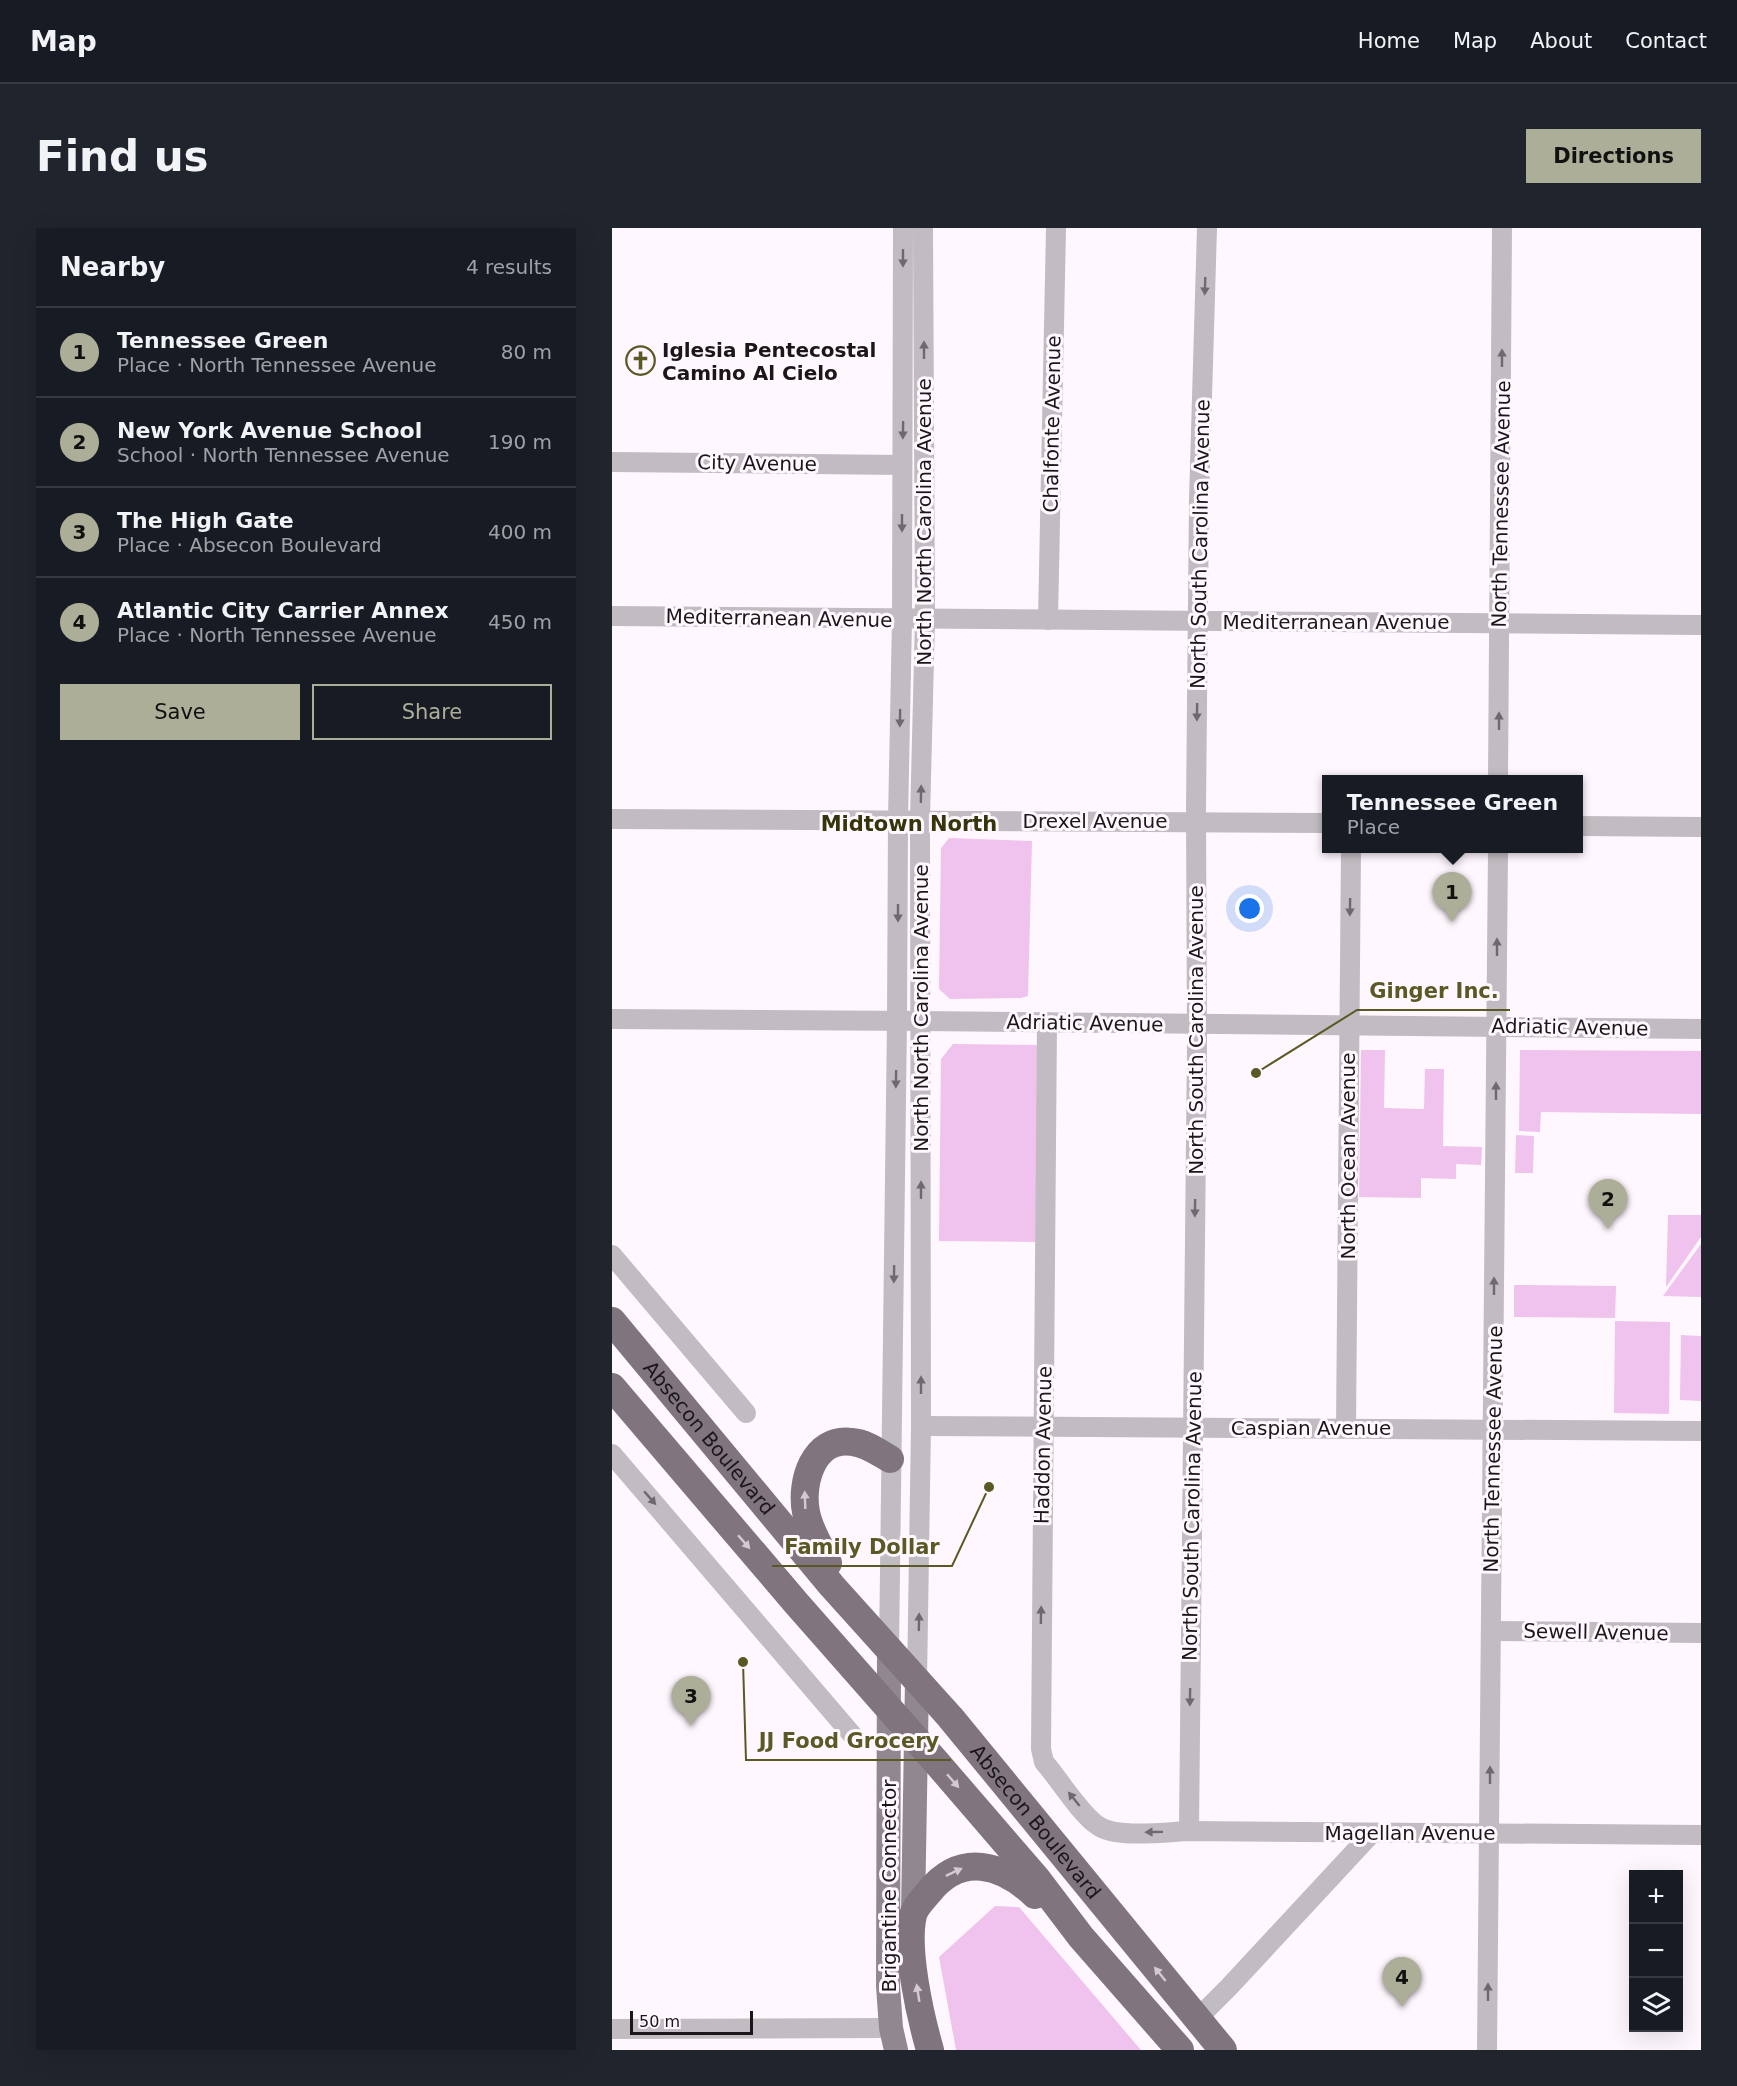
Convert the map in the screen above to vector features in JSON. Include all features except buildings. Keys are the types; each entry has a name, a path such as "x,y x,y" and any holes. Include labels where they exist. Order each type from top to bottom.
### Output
{"highway":[{"name":"Absecon Boulevard","path":"612,1321 854,1610 950,1717 1223,2050"},
{"name":"Absecon Boulevard","path":"612,1387 797,1604 1037,1879 1081,1937 1180,2050"},
{"path":"854,1610 809,1523 804,1501 808,1475 811,1466 821,1452 828,1446 843,1441 867,1446 890,1459"},
{"path":"913,1912 946,1876 967,1867 992,1868 1016,1879 1081,1937"},
{"name":"Brigantine Connector","path":"913,1912 914,1968 922,2020 930,2050"}],"main road":[{"name":"Brigantine Connector","path":"889,1650 888,1975 894,2039"},
{"name":"Brigantine Connector","path":"913,1912 917,1681"}],"street":[{"name":"North North Carolina Avenue","path":"889,1650 902,619 903,228"},
{"name":"North North Carolina Avenue","path":"917,1681 921,1426 921,819 926,619 923,228"},
{"name":"Chalfonte Avenue","path":"1048,620 1056,228"},
{"name":"North South Carolina Avenue","path":"1189,1831 1199,490 1207,228"},
{"name":"North Tennessee Avenue","path":"1498,775 1502,228"},
{"name":"City Avenue","path":"612,462 902,465"},
{"name":"Mediterranean Avenue","path":"612,616 1701,625"},
{"name":"Drexel Avenue","path":"612,819 1322,823"},
{"path":"1583,826 1701,827"},
{"name":"North Ocean Avenue","path":"1346,1428 1351,853"},
{"name":"North Tennessee Avenue","path":"1487,2050 1498,853"},
{"name":"Adriatic Avenue","path":"612,1019 1701,1029"},
{"name":"Haddon Avenue","path":"1047,1022 1041,1749 1044,1762 1092,1821 1104,1830 1119,1833"},
{"path":"612,1255 746,1413"},
{"name":"Caspian Avenue","path":"921,1426 1701,1431"},
{"path":"612,1454 854,1737"},
{"name":"Sewell Avenue","path":"1491,1631 1701,1633"},
{"name":"Magellan Avenue","path":"1119,1833 1189,1831 1701,1835"},
{"path":"1197,2019 1372,1833"},
{"path":"612,2029 894,2039"}],"shaded area":[{"path":"949,838 1032,841 1028,996 950,999 939,989 941,848"},
{"path":"953,1044 1040,1045 1038,1242 939,1241 941,1059"},
{"path":"1361,1050 1385,1050 1384,1108 1424,1109 1425,1069 1444,1069 1443,1146 1482,1147 1481,1165 1456,1164 1456,1179 1421,1178 1421,1198 1359,1197"},
{"path":"1520,1050 1701,1051 1701,1114 1541,1112 1540,1132 1519,1131"},
{"path":"1516,1135 1534,1136 1533,1173 1515,1173"},
{"path":"1668,1215 1701,1215 1701,1237 1666,1287"},
{"path":"1701,1244 1701,1297 1663,1296"},
{"path":"1514,1285 1616,1286 1615,1318 1514,1317"},
{"path":"1615,1321 1670,1322 1669,1414 1614,1413"},
{"path":"1681,1335 1701,1336 1701,1401 1680,1400"},
{"path":"995,1906 1019,1907 1141,2050 956,2050 939,1957"}],"place":[{"name":"Iglesia Pentecostal Camino Al Cielo","path":"641,361"},
{"name":"Tennessee Green","path":"1452,922"},
{"name":"Ginger Inc.","path":"1256,1073"},
{"name":"New York Avenue School","path":"1608,1229"},
{"name":"Family Dollar","path":"989,1487"},
{"name":"JJ Food Grocery","path":"743,1662"},
{"name":"The High Gate","path":"691,1726"},
{"name":"Atlantic City Carrier Annex","path":"1402,2007"}],"district":[{"name":"Midtown North","path":"909,824"}]}
